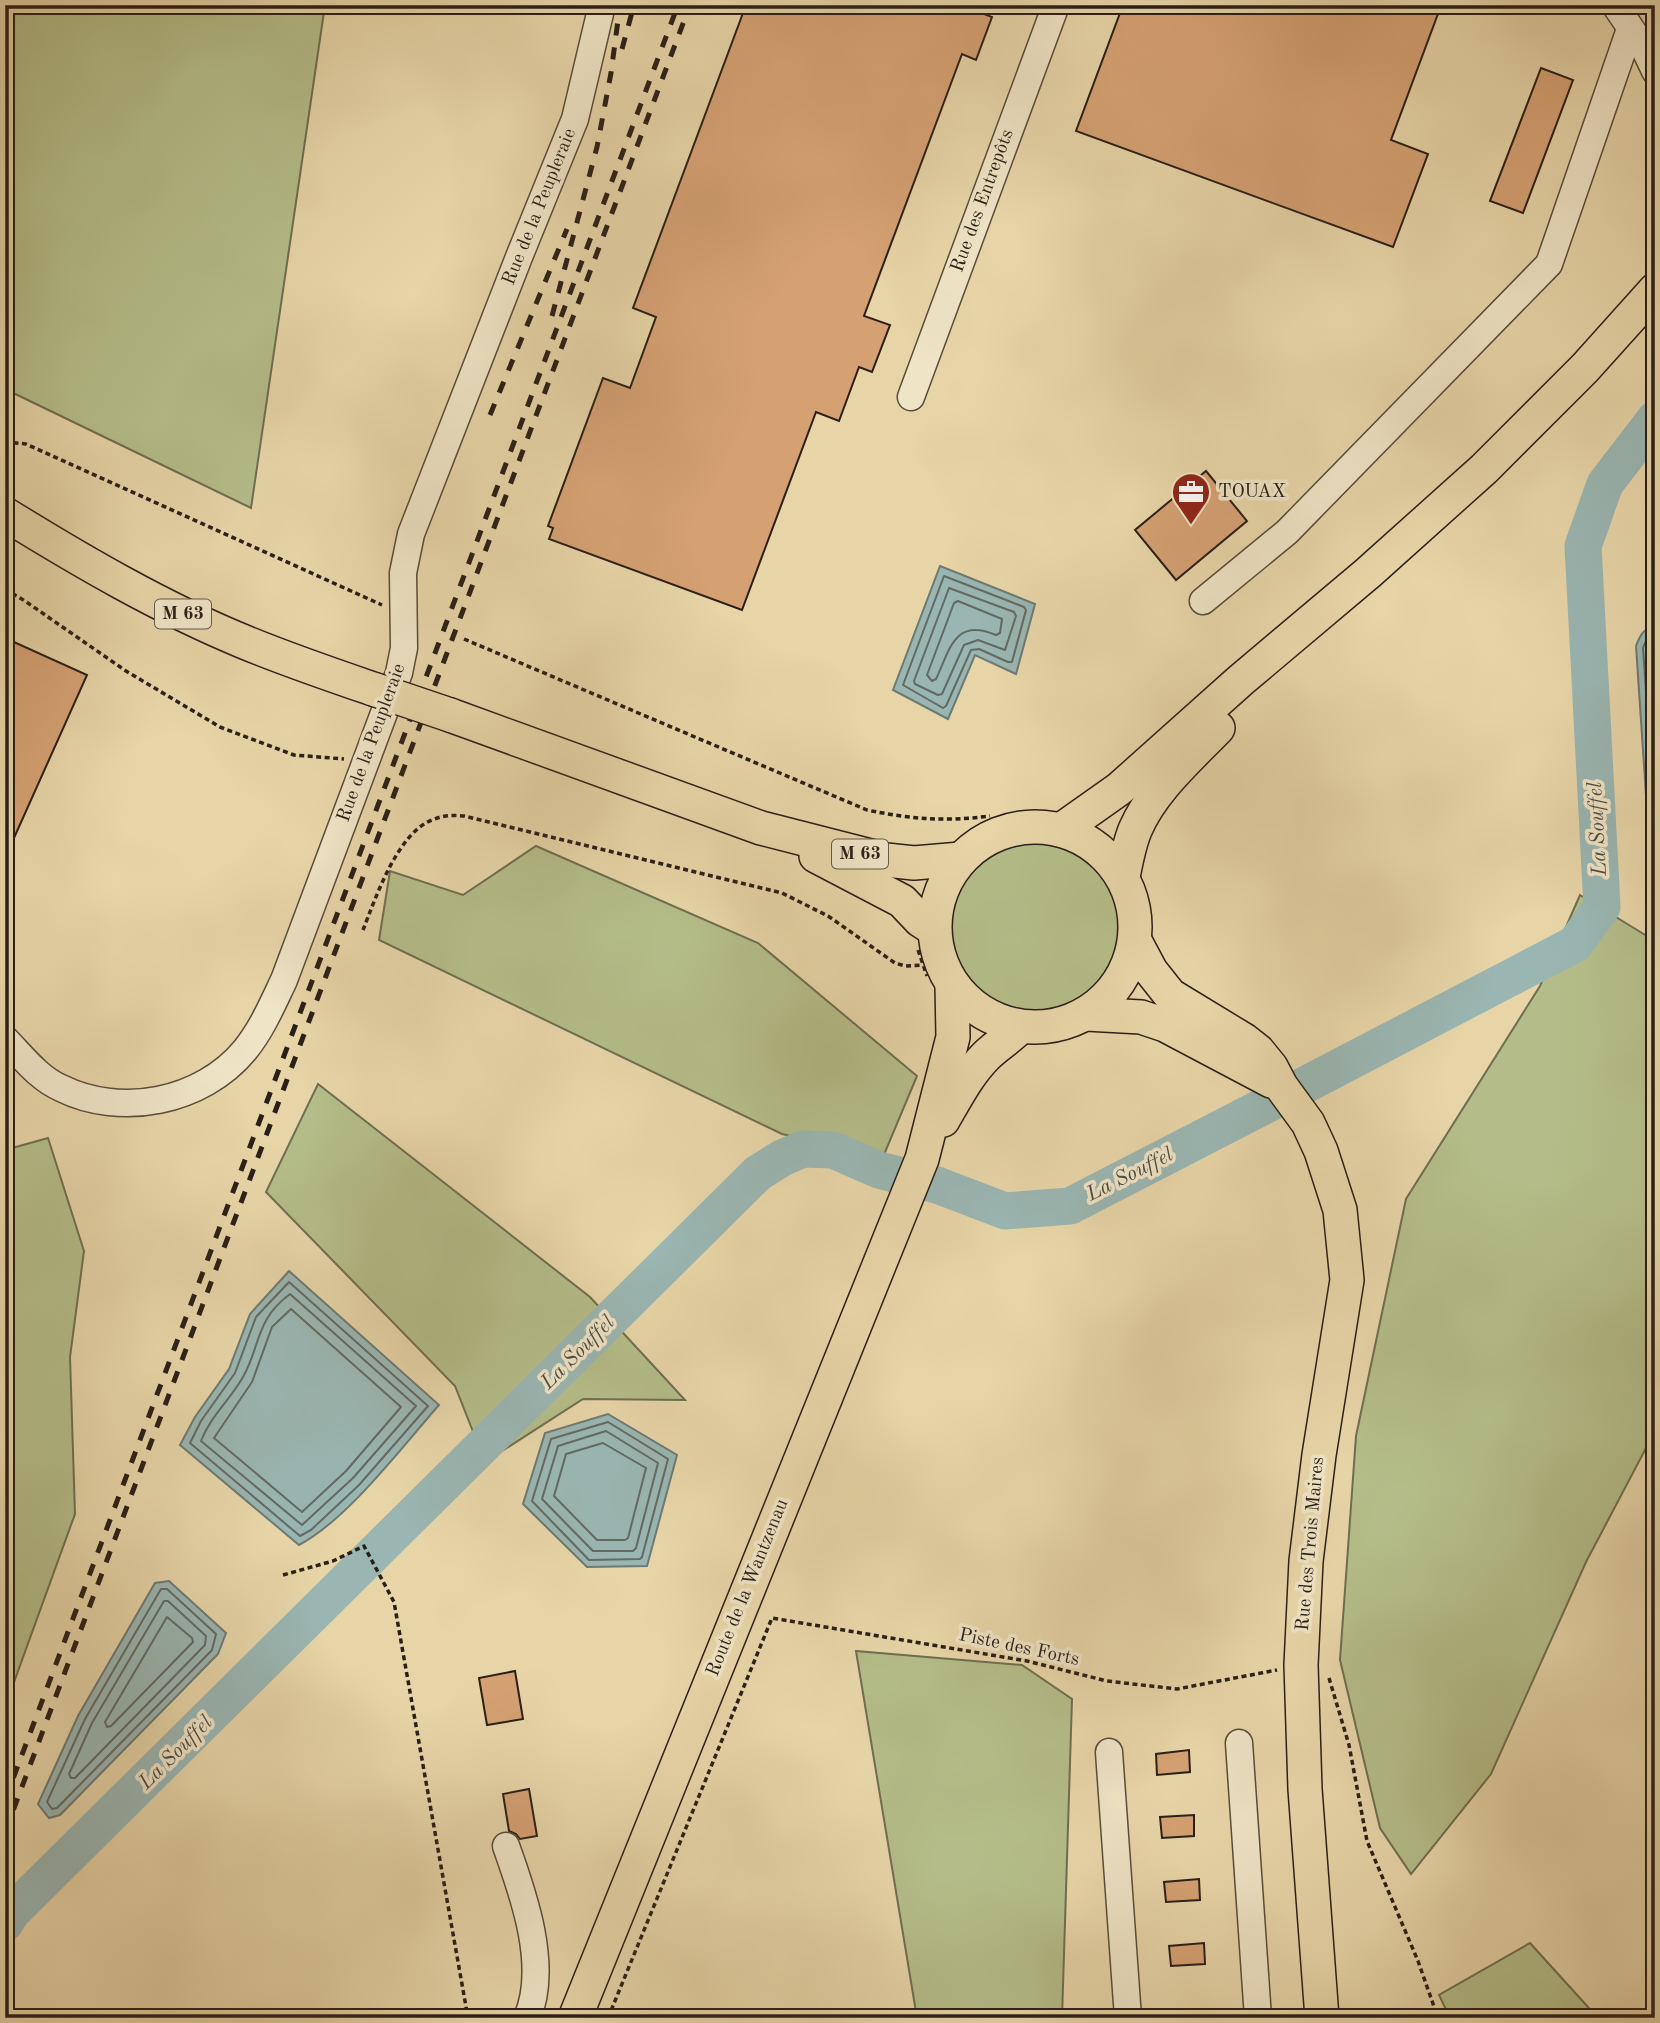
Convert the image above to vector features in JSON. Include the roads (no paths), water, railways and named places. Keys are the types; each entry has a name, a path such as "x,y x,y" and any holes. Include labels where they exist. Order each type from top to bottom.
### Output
{"main road":[{"path":"1628,319 1655,273"},
{"path":"1060,830 1119,789 1484,469 1585,368 1655,290"},
{"name":"M 63","path":"5,514 105,573 187,616 294,662 450,715 761,828 886,860 914,863 961,859"},
{"path":"1123,877 1135,829 1158,793 1193,753 1368,573"},
{"path":"1039,827 1060,830 1079,836 1097,847 1123,877 1134,908 1135,941 1129,963 1119,983 1104,1001 1086,1014 1065,1023 1043,1028 1020,1027 994,1020 942,986 939,958 926,938 937,904 946,880 961,859 977,845 1007,831 1039,827"},
{"name":"M 63","path":"761,828 892,896 926,938"},
{"name":"Rue des Trois Maires","path":"1135,941 1151,971 1170,995 1251,1045 1271,1067 1281,1086 1308,1123 1321,1151 1340,1210 1347,1280 1319,1455 1306,1561 1301,1665 1305,1789 1322,2018"},
{"name":"Route de la Wantzenau","path":"575,2018 916,1172 953,1037 942,986"},
{"name":"Rue des Trois Maires","path":"1086,1014 1141,1017 1165,1025 1281,1086"},
{"name":"Route de la Wantzenau","path":"916,1172 970,1077 987,1055 1020,1027"}],"street":[{"name":"Rue de la Peupleraie","path":"5,1039 38,1073 58,1088 80,1097 140,1104 168,1099 225,1070 261,1028 284,980 402,664 403,573 411,534 575,119 602,5"},
{"name":"Rue des Entrepôts","path":"911,397 1056,5"},
{"path":"1203,601 1287,533 1549,264 1646,52 1615,5"},
{"path":"1239,1743 1258,2018"},
{"path":"1109,1752 1128,2018"},
{"path":"506,1846 528,1914 537,1965 527,2018"}],"water":[{"path":"940,566 1035,604 1016,674 975,655 948,719 893,690"},
{"path":"1655,627 1655,875 1651,870 1636,646 1645,631"},
{"path":"289,1271 439,1405 355,1500 318,1533 299,1545 180,1445 195,1417 229,1369 250,1314"},
{"path":"608,1414 677,1455 647,1566 587,1567 523,1504 545,1433"},
{"path":"169,1581 226,1633 218,1654 60,1815 49,1818 38,1804 78,1716 155,1583"}],"waterway":[{"name":"La Souffel","path":"1303,1086 1575,944 1602,907 1583,546 1605,484 1655,419"},
{"name":"La Souffel","path":"5,1923 12,1912 758,1173 803,1149 833,1150 879,1170 937,1185 1005,1211 1070,1206 1270,1103"}],"railway":[{"path":"552,316 597,147 620,5"},
{"path":"622,49 634,5"},
{"path":"5,1800 678,5"},
{"path":"5,1832 690,5"},
{"path":"490,415 567,229"}],"place":[{"name":"TOUAX","path":"1191,526"}]}
